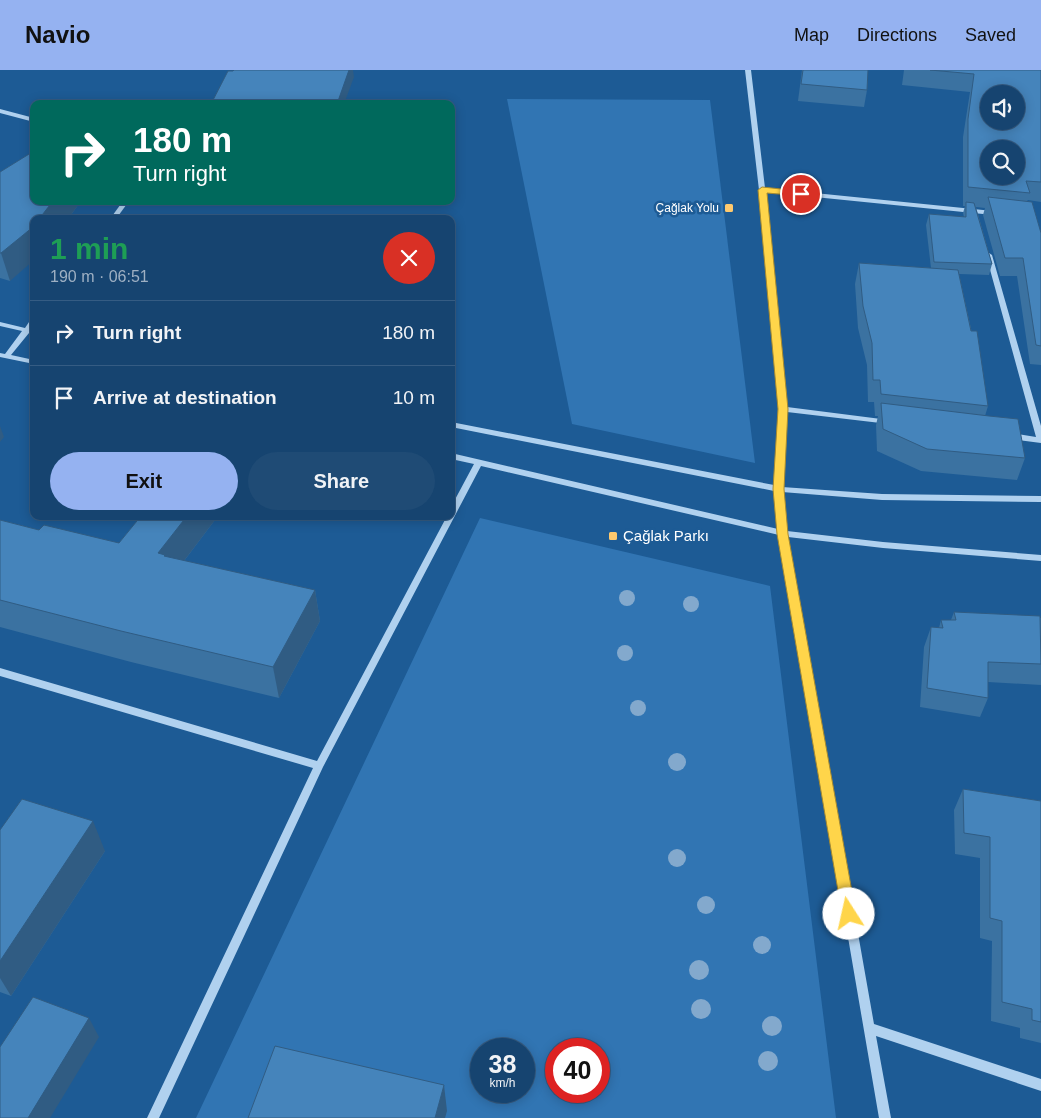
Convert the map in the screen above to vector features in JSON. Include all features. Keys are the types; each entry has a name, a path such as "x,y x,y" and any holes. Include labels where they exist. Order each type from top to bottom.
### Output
{"street":[{"path":"748,70 762,190 783,409 778,489 783,534 885,1118"},
{"path":"0,111 30,119"},
{"path":"762,190 1004,214"},
{"path":"976,211 979,221"},
{"path":"987,250 1041,440 1001,435"},
{"path":"0,324 30,331"},
{"path":"4,356 30,331"},
{"path":"4,356 30,361"},
{"path":"783,409 902,423"},
{"path":"455,425 778,489 882,497 1041,499"},
{"path":"455,457 783,534 883,545 1041,558"},
{"path":"455,508 479,462"},
{"path":"153,1118 319,766 449,520"},
{"path":"0,672 319,766"},
{"path":"870,1028 1041,1085"}],"shaded area":[{"path":"507,99 710,100 755,463 572,424"},
{"path":"480,518 770,586 836,1118 196,1118"}],"building":[{"path":"349,70 338,100 213,100 228,71"},
{"path":"803,70 868,70 867,90 801,84"},
{"path":"930,70 1041,70 1041,182 1026,181 1030,193 968,187 968,119 974,74"},
{"path":"30,153 30,205 50,205 42,215 30,215 30,229 1,253 0,253 0,172"},
{"path":"988,197 1032,202 1041,233 1041,346 1036,345 1023,258 1005,258"},
{"path":"966,202 974,203 992,264 934,262 929,214 966,217"},
{"path":"859,263 958,270 971,331 977,331 988,406 881,394 880,380 873,380 872,343 863,306"},
{"path":"881,403 1018,419 1025,458 927,449 883,429"},
{"path":"0,520 39,530 44,525 119,543 138,520 184,520 158,553 164,556 315,590 273,667 0,600"},
{"path":"954,612 1040,616 1041,664 988,662 988,698 927,688 931,627 943,628 941,620 956,620"},
{"path":"963,789 1041,801 1041,1022 1032,1020 1032,1009 1002,1002 1002,921 990,918 990,837 964,833"},
{"path":"22,799 93,821 0,961 0,830"},
{"path":"33,997 89,1018 28,1118 0,1118 0,1047"},
{"path":"275,1046 444,1085 435,1118 248,1118"}],"place":[{"name":"Çağlak Yolu","path":"729,208"},
{"name":"Çağlak Parkı","path":"613,536"}],"route":[{"path":"801,194 762,190 783,409 778,489 783,534 849,914"}]}
